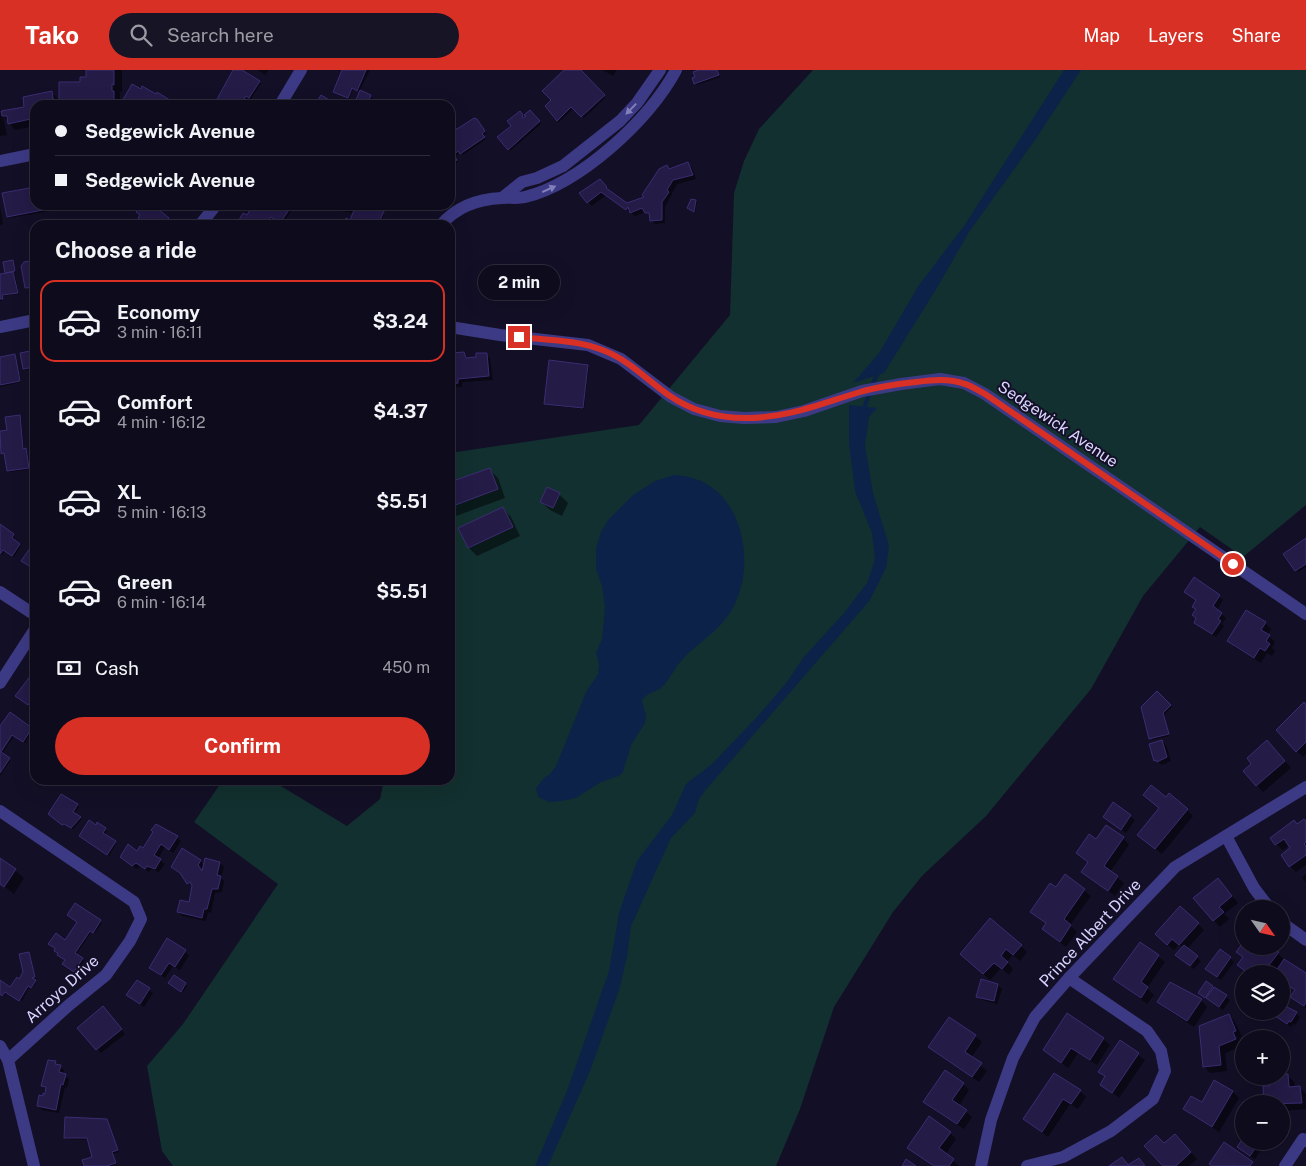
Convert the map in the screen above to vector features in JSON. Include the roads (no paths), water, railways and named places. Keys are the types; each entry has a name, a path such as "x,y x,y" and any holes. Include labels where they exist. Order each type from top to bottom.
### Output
{"street":[{"path":"283,100 301,70"},
{"path":"502,198 522,182 538,178 563,166 606,132 638,103 660,70"},
{"path":"447,220 458,209 469,204 502,198 522,198 549,190 581,170 611,147 646,113 676,70"},
{"path":"0,161 30,155"},
{"path":"204,220 212,210"},
{"path":"0,327 30,321"},
{"name":"Sedgewick Avenue","path":"455,328 588,345 621,359 671,397 694,409 720,416 744,418 776,417 804,411 862,391 900,384 940,379 964,383 985,394 1306,614"},
{"path":"0,592 30,613"},
{"path":"0,683 30,637"},
{"name":"Prince Albert Drive","path":"981,1166 991,1120 1013,1058 1035,1017 1069,978 1175,867 1306,788"},
{"name":"Arroyo Drive","path":"0,811 134,902 141,918 130,941 106,975 69,1005 8,1060"},
{"path":"1226,836 1254,888 1263,900"},
{"path":"1290,928 1306,940"},
{"path":"1027,1166 1063,1157 1111,1131 1152,1098 1165,1071 1162,1051 1147,1031 1069,978"},
{"path":"0,1046 8,1060 34,1166"},
{"path":"1285,1166 1305,1140"}],"water":[{"path":"1064,70 1081,70 1035,140 969,232 884,373 853,383 879,353 919,285 964,226"},
{"path":"849,405 877,408 869,417 865,445 873,493 889,546 886,568 870,600 704,792 699,799 695,813 671,838 631,926 627,957 619,990 590,1071 548,1166 535,1166 567,1091 609,971 619,913 637,861 672,815 686,784 712,764 756,718 787,682 803,658 844,613 867,583 875,559 872,533 855,491 849,443"},
{"path":"674,475 693,478 710,486 729,505 734,514 743,541 744,556 742,584 738,598 723,622 686,656 663,686 649,694 642,701 646,716 645,723 631,745 623,772 619,776 601,782 576,798 549,802 538,797 536,788 556,766 586,692 598,674 599,665 596,653 602,639 605,608 602,586 596,569 596,548 601,532 608,520 633,495 655,481"}],"waterway":[{"path":"872,385 879,371"},
{"path":"863,411 870,392"}]}
